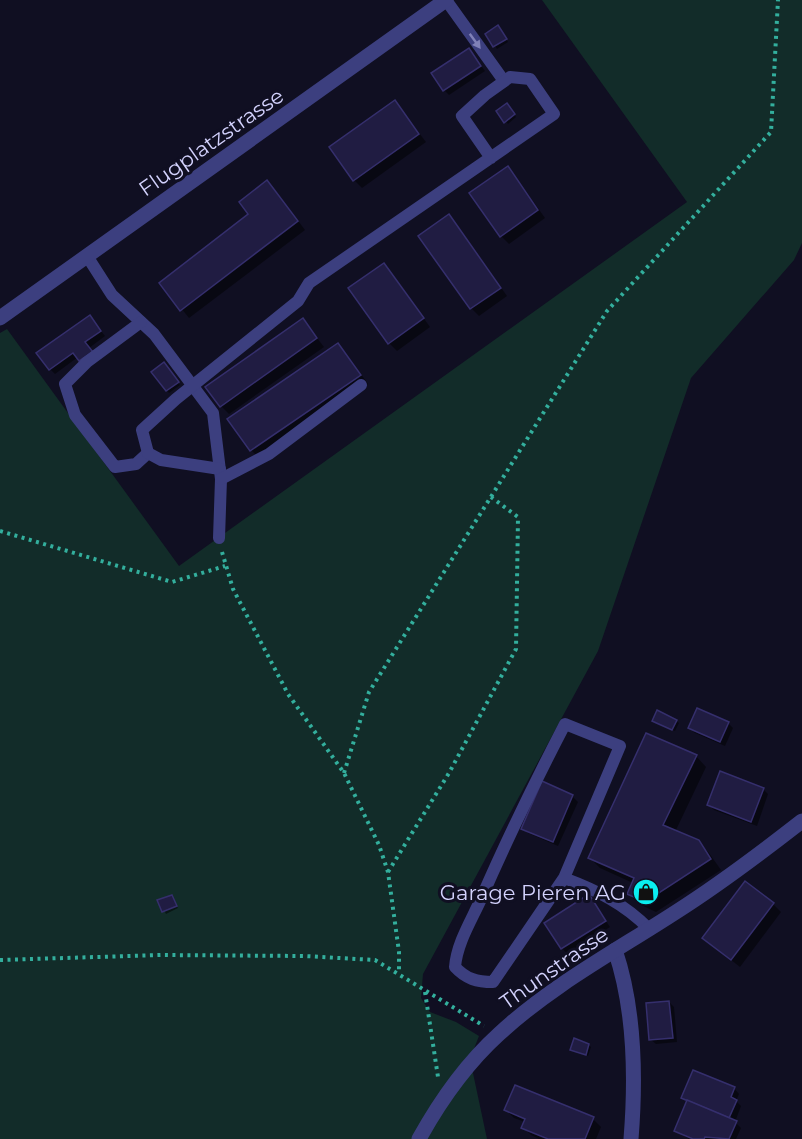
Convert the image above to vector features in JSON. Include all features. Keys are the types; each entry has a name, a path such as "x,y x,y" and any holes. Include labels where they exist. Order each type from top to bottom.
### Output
{"street":[{"name":"Flugplatzstrasse","path":"0,318 446,0"},
{"name":"Thunstrasse","path":"419,1139 441,1102 497,1035 552,991 715,887 802,821"},
{"path":"615,950 624,983 635,1070 631,1139"}],"lane":[{"path":"446,0 504,81"},
{"path":"361,385 269,454 220,474 160,460 148,453 142,430 193,385 298,301 309,283 491,158 554,114 530,79 510,77 462,116 491,158"},
{"path":"87,256 112,296 153,334 213,413 220,474 219,538"},
{"path":"141,322 87,362 65,384 75,415 115,467 136,464 148,453"},
{"path":"565,724 620,746 564,878 493,982 481,982 465,977 455,967 456,951 516,818 565,724"},
{"path":"564,878 596,890 635,915 649,929"}],"path":[{"path":"344,773 369,692 607,311 771,132 778,0"},
{"path":"388,872 449,773 516,649 518,517 490,497"},
{"path":"0,531 172,582 225,567"},
{"path":"219,538 225,567 233,589 288,694 344,773 379,845 388,872 399,952 399,973"},
{"path":"0,960 161,955 304,956 375,960 497,1035"},
{"path":"425,992 441,1102"}],"green space":[{"path":"542,0 802,0 802,243 794,260 691,378 598,651 423,974 421,998 430,1012 456,1022 479,1036 470,1059 487,1139 0,1139 0,333 7,329 179,566 687,202"}],"building":[{"path":"498,25 507,39 493,47 485,34"},
{"path":"469,48 481,66 443,91 431,73"},
{"path":"395,100 419,134 353,181 329,147"},
{"path":"507,103 515,114 504,123 496,111"},
{"path":"508,166 538,210 500,237 469,193"},
{"path":"267,180 298,221 180,311 159,283 248,214 239,202"},
{"path":"449,214 501,288 470,309 418,236"},
{"path":"384,263 424,318 388,344 348,288"},
{"path":"90,315 101,331 85,342 93,352 79,361 73,353 49,370 36,353"},
{"path":"303,318 317,338 220,407 205,387"},
{"path":"338,343 361,375 250,451 227,419"},
{"path":"164,362 179,382 166,391 151,372"},
{"path":"697,708 729,722 720,742 688,728"},
{"path":"657,710 677,720 672,730 652,721"},
{"path":"646,733 697,755 663,825 699,840 711,859 645,902 627,894 634,878 588,858"},
{"path":"720,771 764,788 751,822 707,805"},
{"path":"542,781 573,795 553,842 521,829"},
{"path":"745,881 774,903 731,960 702,938"},
{"path":"589,894 606,921 561,949 544,923"},
{"path":"172,895 177,906 162,912 157,900"},
{"path":"669,1001 673,1038 649,1040 646,1003"},
{"path":"574,1038 589,1044 586,1055 570,1050"},
{"path":"693,1070 735,1087 731,1097 737,1100 729,1118 681,1098"},
{"path":"515,1085 594,1117 585,1139 548,1139 521,1128 525,1119 504,1110"},
{"path":"687,1100 737,1121 729,1139 705,1137 704,1139 693,1139 674,1131"}],"place":[{"name":"Garage Pieren AG","path":"646,892"}]}
